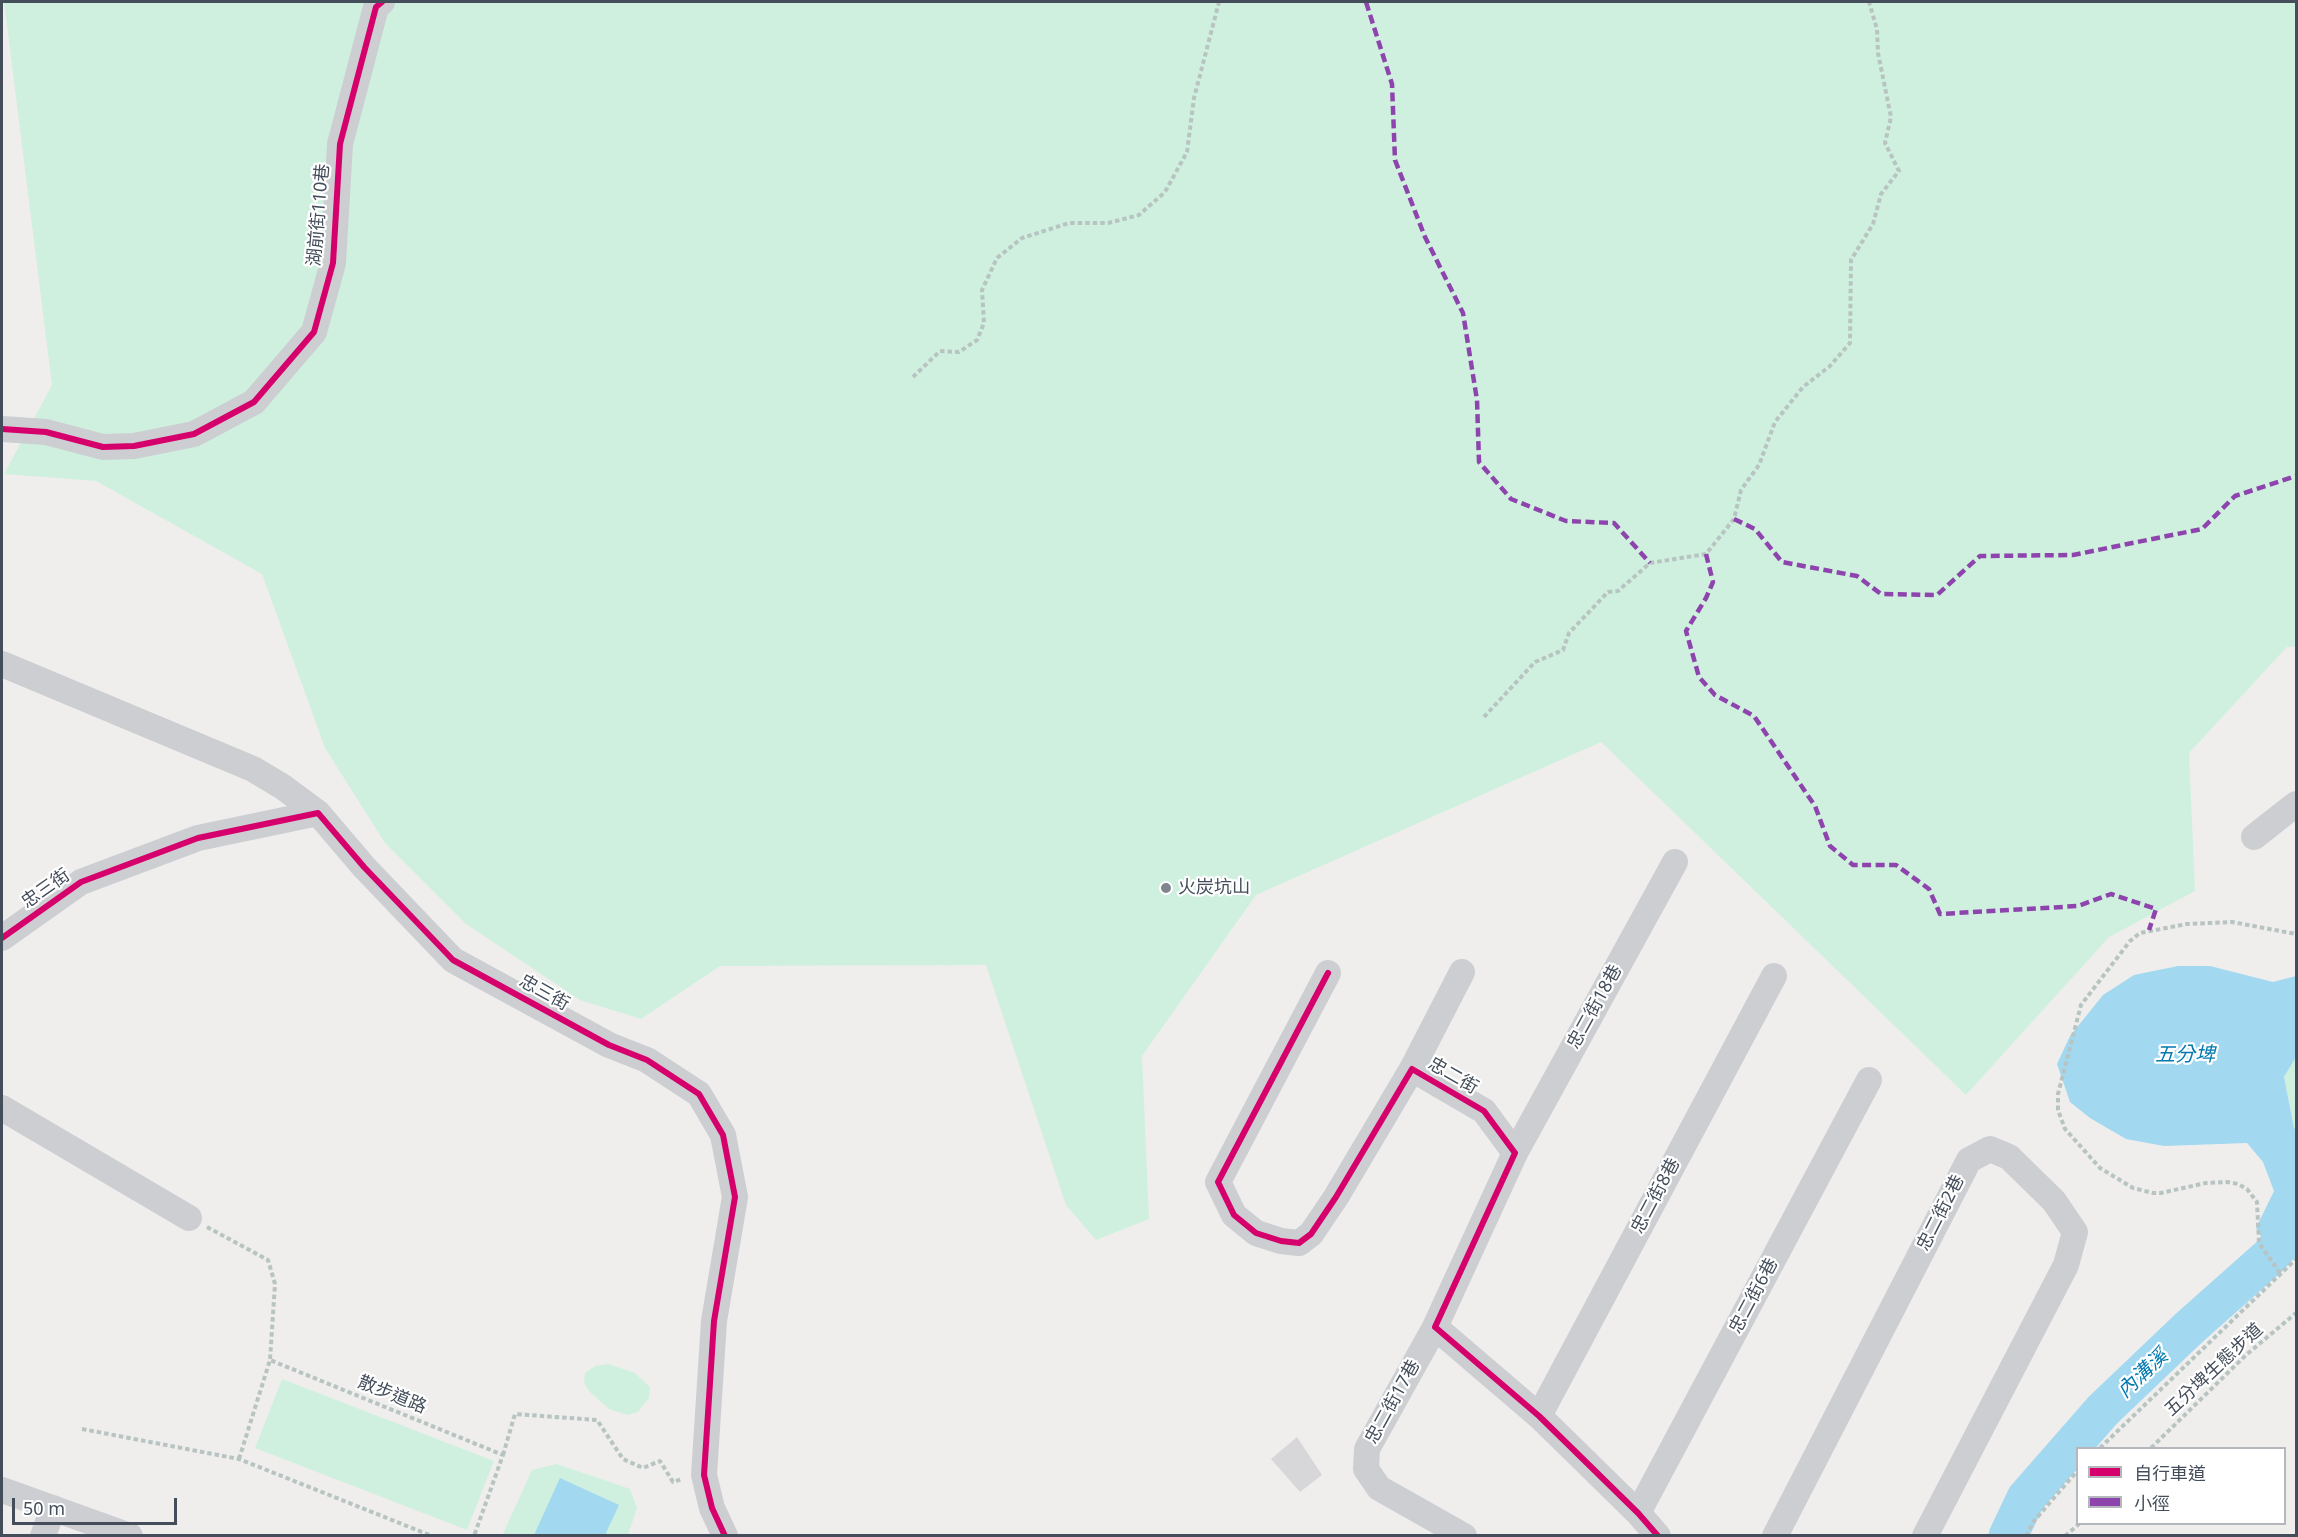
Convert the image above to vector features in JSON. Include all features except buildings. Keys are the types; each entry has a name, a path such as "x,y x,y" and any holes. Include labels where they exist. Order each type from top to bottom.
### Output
{"street":[{"name":"湖前街110巷","path":"2,429 46,432 103,447 134,446 194,434 254,402 314,332 333,262 340,144 376,8 382,2"},
{"name":"忠三街","path":"2,664 253,769 283,787 318,813 364,867 453,960 609,1045 647,1060 699,1094 723,1135 735,1197 714,1321 704,1475 712,1508 725,1536"},
{"path":"2254,837 2296,804"},
{"name":"忠三街","path":"2,938 81,882 198,838 318,813"},
{"name":"忠二街18巷","path":"1515,1153 1675,862"},
{"path":"1412,1069 1462,972"},
{"name":"忠二街","path":"1328,973 1218,1182 1234,1215 1256,1233 1281,1241 1299,1243 1311,1234 1336,1197 1412,1069 1484,1111 1515,1153"},
{"name":"忠二街8巷","path":"1539,1416 1774,976"},
{"name":"忠二街6巷","path":"1638,1513 1869,1080"},
{"path":"2,1108 189,1218"},
{"name":"忠二街2巷","path":"1775,1536 1969,1160 1990,1149 2009,1157 2054,1201 2075,1232 2066,1265 1925,1536"},
{"path":"1515,1153 1435,1327 1539,1416 1638,1513 1658,1536"},
{"name":"忠二街17巷","path":"1435,1327 1367,1449 1366,1469 1379,1488 1464,1536"},
{"path":"2,1490 130,1536"},
{"path":"43,1536 53,1508"}],"path":[{"path":"913,377 940,351 959,352 976,340 984,323 982,290 997,258 1022,238 1069,223 1108,223 1139,215 1165,192 1187,152 1194,98 1220,2"},
{"path":"1484,717 1535,662 1563,650 1569,633 1608,592 1618,591 1650,562 1706,554 1734,519 1741,490 1759,465 1775,422 1803,387 1830,366 1850,344 1851,260 1873,224 1881,194 1899,171 1885,143 1891,117 1878,53 1877,29 1869,2"},
{"path":"2280,1273 2259,1243 2257,1202 2247,1189 2227,1182 2206,1183 2153,1193 2133,1188 2100,1168 2065,1129 2058,1110 2058,1094 2081,1005 2130,941 2140,933 2187,924 2232,922 2296,934"},
{"path":"189,1218 268,1260 274,1284 270,1360 239,1459"},
{"path":"474,1536 515,1414 597,1420 623,1459 643,1468 660,1461 673,1482 704,1475"},
{"path":"82,1429 239,1459 432,1536"},
{"path":"2026,1536 2034,1521 2076,1472"},
{"path":"2065,1536 2078,1525"}],"green space":[{"path":"4,2 2296,2 2296,646 2287,647 2189,753 2195,891 2109,937 1966,1095 1601,742 1256,895 1142,1056 1149,1219 1096,1240 1066,1205 986,965 720,966 641,1019 580,1000 466,924 385,843 325,748 262,574 96,481 4,474 52,385"},
{"path":"2296,1057 2296,1130 2284,1077"},
{"path":"608,1364 635,1373 650,1387 649,1398 638,1412 627,1415 609,1409 590,1392 584,1383 585,1373 595,1366"},
{"path":"282,1379 494,1461 467,1530 255,1448"},
{"path":"557,1464 630,1489 637,1508 628,1535 502,1536 532,1470"}],"water":[{"name":"五分埤","path":"2178,966 2210,966 2273,982 2296,976 2296,1057 2284,1077 2296,1130 2296,1228 2268,1249 2256,1228 2274,1191 2263,1162 2247,1143 2164,1146 2126,1139 2090,1118 2070,1102 2057,1064 2070,1036 2103,995 2134,975"},
{"path":"560,1478 619,1505 605,1535 534,1535"}],"waterway":[{"name":"內溝溪","path":"2008,1536 2026,1498 2103,1410 2189,1328 2269,1257 2296,1227"}],"marked path":[{"path":"1366,2 1392,84 1395,160 1425,237 1463,313 1477,400 1479,462 1511,499 1566,521 1614,523 1650,563"},
{"path":"1734,519 1755,529 1782,562 1857,576 1881,594 1937,595 1980,556 2073,555 2202,529 2235,496 2296,476"},
{"path":"1706,554 1713,582 1686,631 1699,677 1715,695 1754,716 1815,806 1830,846 1853,865 1896,865 1929,889 1940,914 2078,906 2111,894 2156,909 2149,930"}],"cycle path":[{"path":"2,429 46,432 103,447 134,446 194,434 254,402 314,332 333,263 340,144 376,7 382,2"},
{"path":"2,938 81,882 198,838 318,813 364,867 453,960 609,1045 647,1060 699,1094 723,1135 735,1197 714,1321 704,1475 712,1508 725,1536"},
{"path":"1328,973 1218,1182 1234,1215 1256,1233 1281,1241 1299,1243 1311,1234 1336,1197 1412,1069 1484,1111 1515,1153 1435,1327 1539,1416 1638,1513 1658,1536"}],"place":[{"name":"火炭坑山","path":"1166,888"}]}
